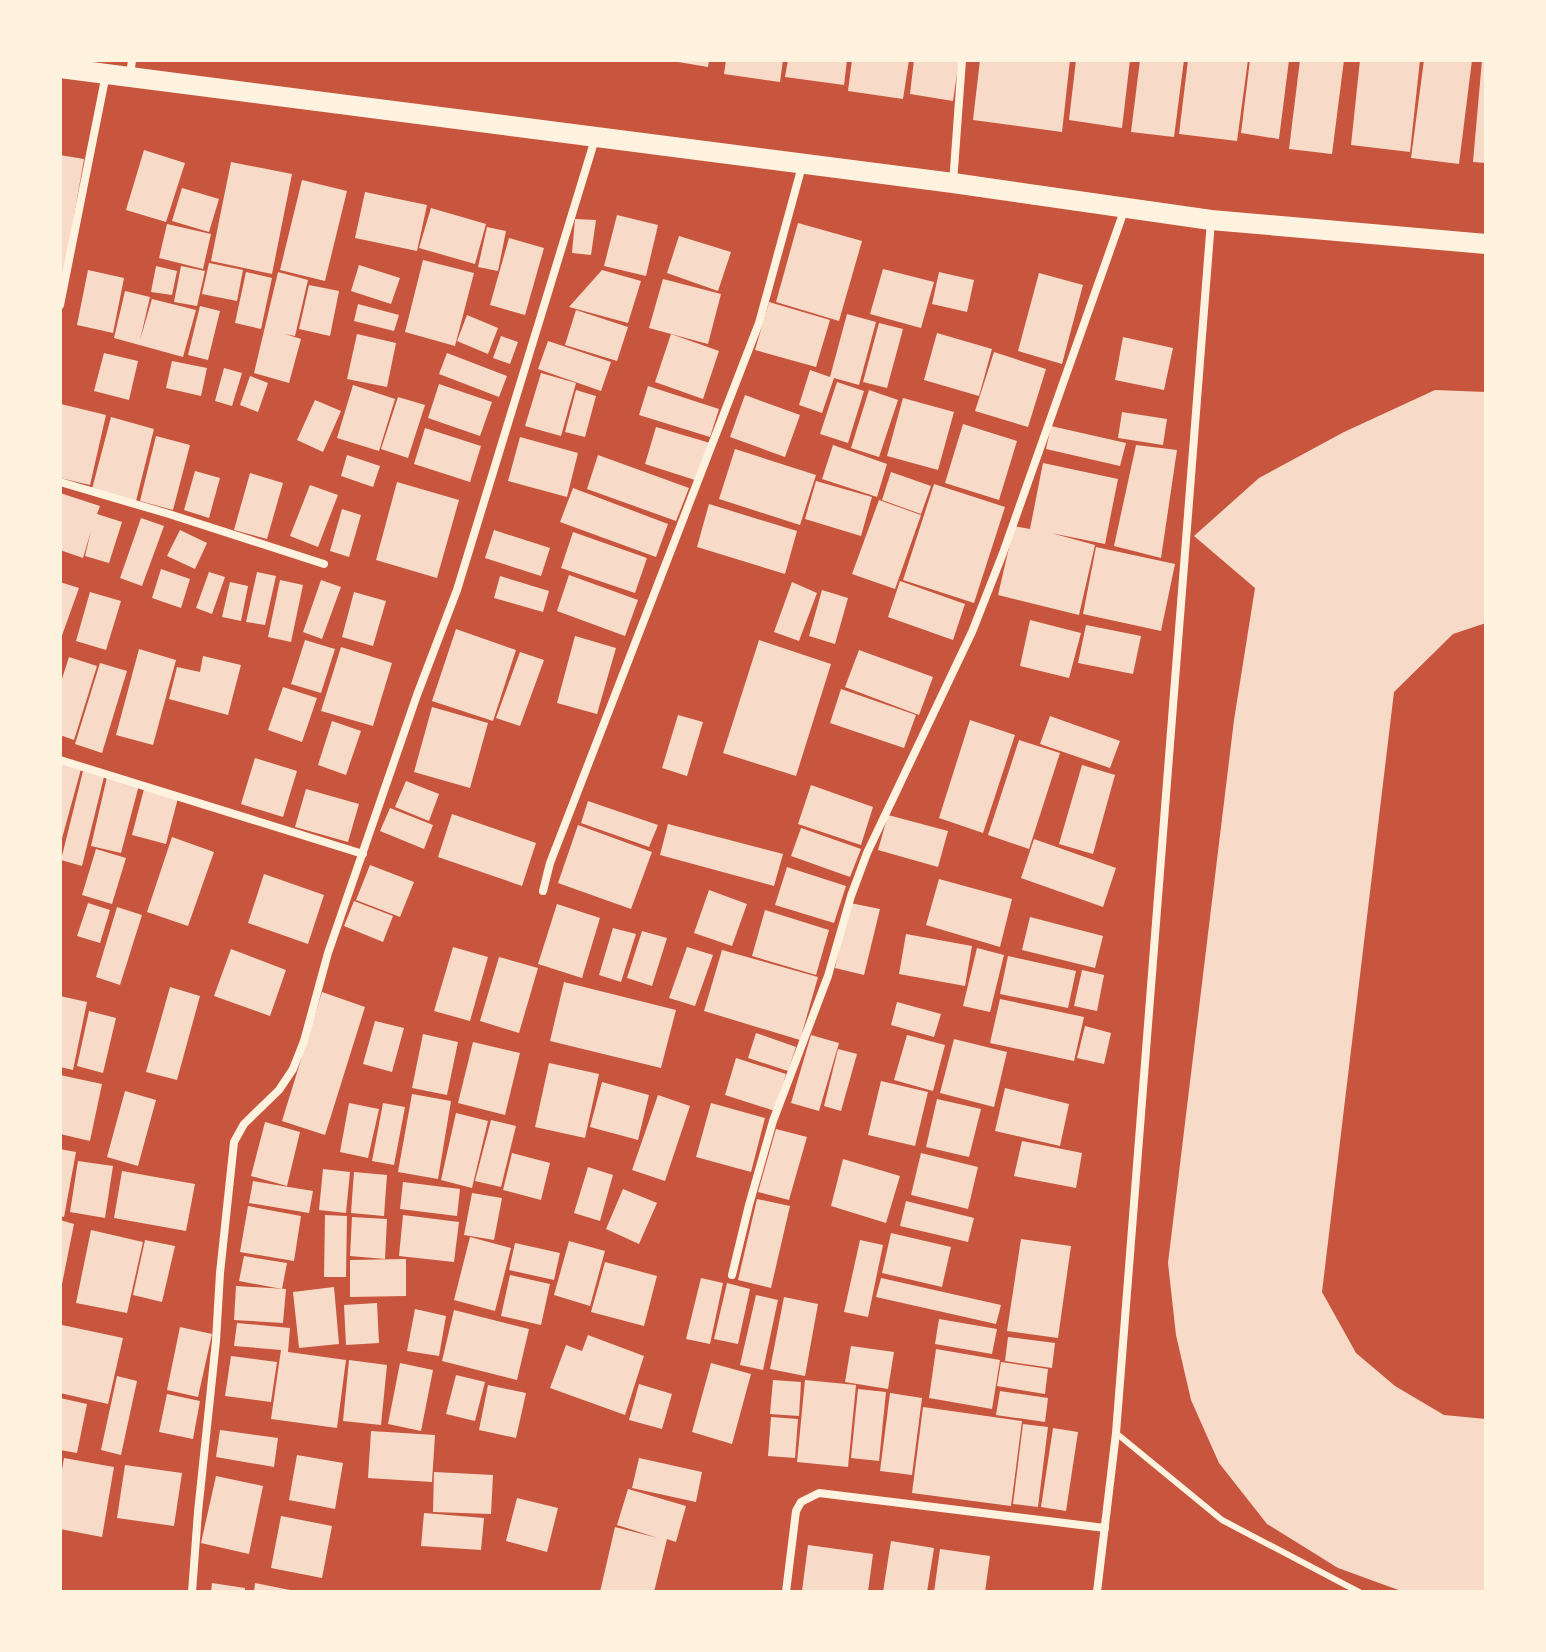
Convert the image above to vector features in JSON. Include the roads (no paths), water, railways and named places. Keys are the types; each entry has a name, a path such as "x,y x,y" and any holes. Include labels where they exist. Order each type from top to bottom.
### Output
{"main road":[{"path":"60,68 106,73 131,68 595,139 953,183 1211,220 1486,244"}],"street":[{"path":"953,183 962,60"},
{"path":"60,305 106,73"},
{"path":"192,1592 234,1142 244,1124 279,1090 293,1069 304,1041 328,953 417,695 457,590 595,139"},
{"path":"543,891 550,863 754,338 802,164"},
{"path":"732,1275 773,1121 828,976 861,867 972,632 1125,206"},
{"path":"1097,1592 1116,1433 1211,220"},
{"path":"60,482 324,564"},
{"path":"60,760 363,854"},
{"path":"786,1592 796,1511 801,1502 819,1493 1105,1528"}],"lane":[{"path":"1116,1433 1222,1520 1359,1592"}]}
